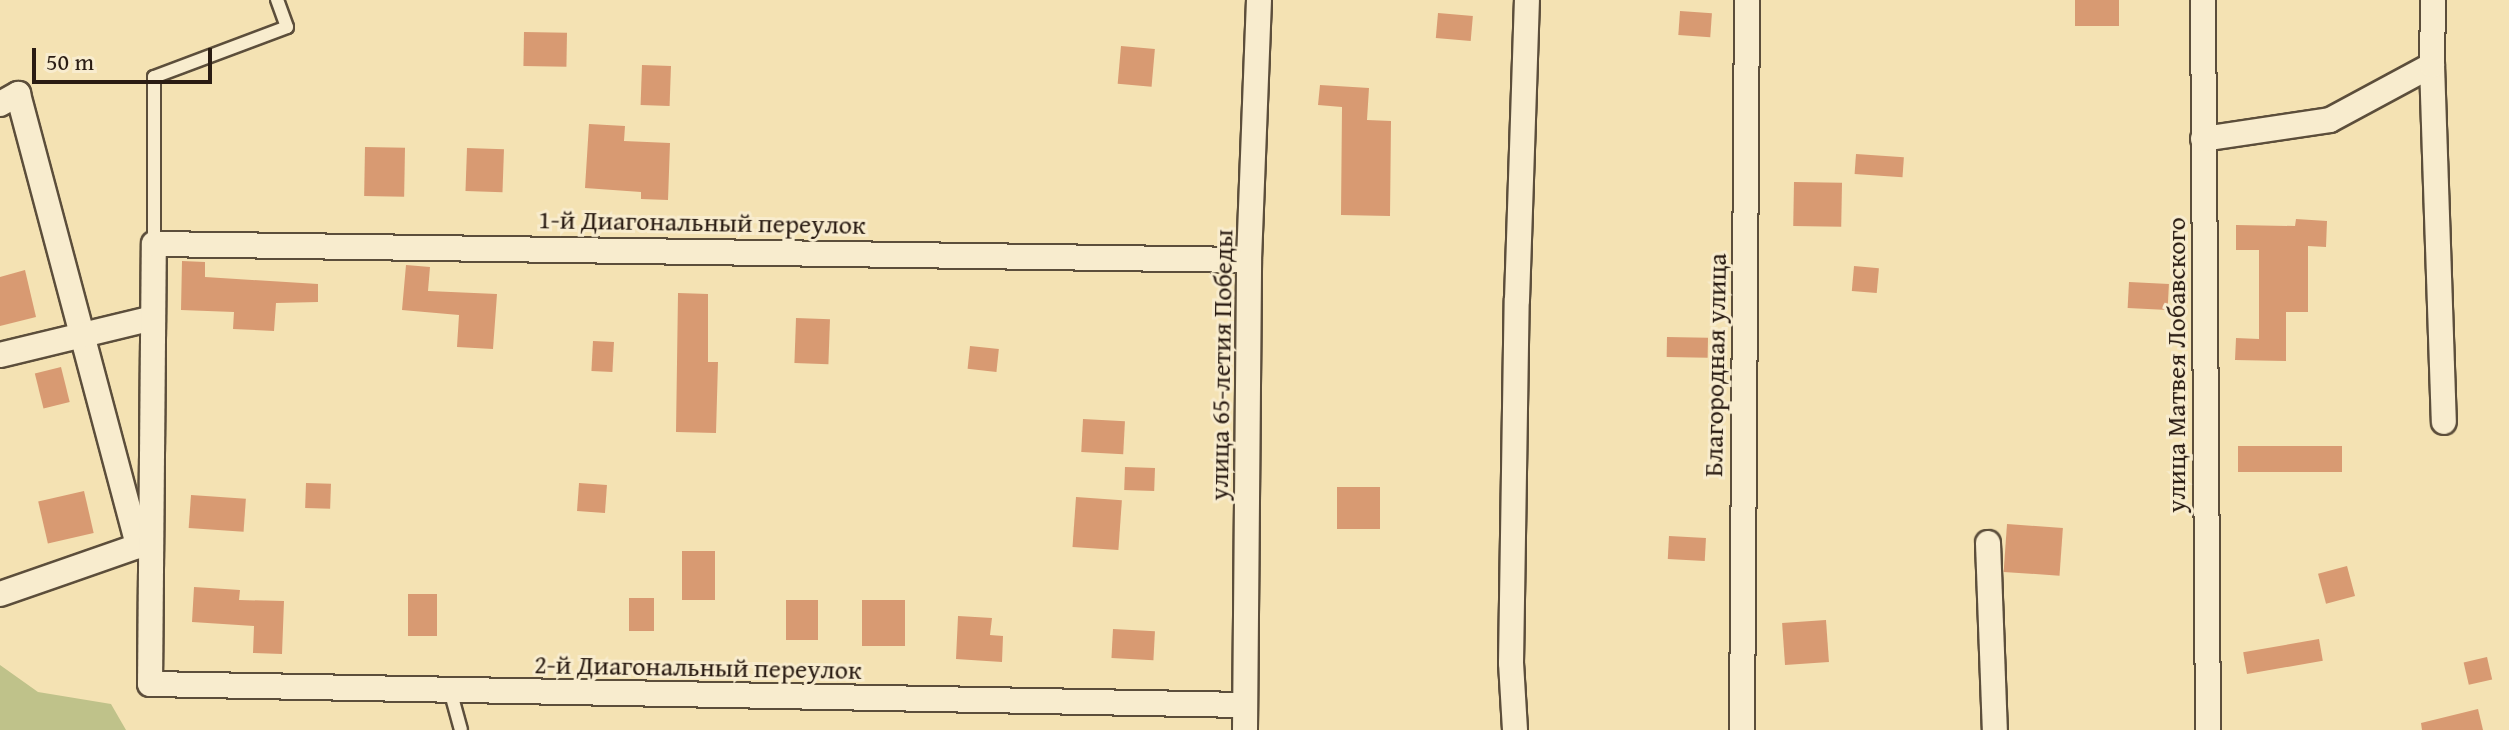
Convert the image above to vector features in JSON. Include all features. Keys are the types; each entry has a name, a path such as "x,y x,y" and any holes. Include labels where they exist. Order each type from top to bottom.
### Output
{"street":[{"name":"улица 65-летия Победы","path":"1245,730 1249,260 1259,0"},
{"path":"1515,730 1511,663 1517,300 1527,0"},
{"name":"Благородная улица","path":"1742,730 1747,0"},
{"name":"улица Матвея Лобавского","path":"2203,0 2208,730"},
{"path":"2433,0 2432,65 2444,422"},
{"path":"2203,139 2330,120 2432,65"},
{"path":"0,104 18,94 138,546 0,594"},
{"name":"1-й Диагональный переулок","path":"154,244 1249,260"},
{"path":"0,355 153,318 154,244"},
{"name":"2-й Диагональный переулок","path":"153,318 150,684 1244,705"},
{"path":"1988,543 1995,730"}],"lane":[{"path":"154,244 154,77 287,27 277,0"},
{"path":"450,690 461,730"}],"green space":[{"path":"0,665 38,692 111,704 126,730 0,730"}],"building":[{"path":"2075,0 2119,0 2119,26 2075,26"},
{"path":"1680,11 1712,13 1710,37 1678,35"},
{"path":"1438,13 1473,16 1471,41 1436,38"},
{"path":"524,32 567,33 566,67 523,66"},
{"path":"1121,46 1155,49 1152,87 1118,84"},
{"path":"642,65 671,66 670,106 641,105"},
{"path":"1320,85 1369,88 1367,120 1391,121 1390,216 1341,215 1342,107 1318,105"},
{"path":"589,124 625,126 624,141 670,143 668,200 641,199 641,192 585,188"},
{"path":"365,147 405,148 404,197 364,196"},
{"path":"467,148 504,149 502,192 465,191"},
{"path":"1856,154 1904,157 1902,177 1855,174"},
{"path":"1794,182 1842,183 1841,227 1793,226"},
{"path":"2296,219 2327,221 2326,247 2308,246 2308,312 2286,312 2286,361 2235,360 2236,338 2259,339 2259,250 2236,250 2236,225 2295,226"},
{"path":"182,261 205,262 205,277 318,284 318,302 276,303 274,331 233,329 234,312 181,310"},
{"path":"406,265 430,267 428,291 497,294 493,349 457,347 459,315 402,310"},
{"path":"1854,266 1879,268 1877,293 1852,291"},
{"path":"25,270 36,317 0,326 0,277"},
{"path":"2129,282 2169,284 2168,310 2128,308"},
{"path":"678,293 708,294 708,362 718,362 716,433 676,432"},
{"path":"796,318 830,319 828,364 794,363"},
{"path":"1667,337 1708,338 1708,358 1667,357"},
{"path":"593,341 614,342 612,372 591,371"},
{"path":"970,346 999,349 996,372 968,369"},
{"path":"61,367 70,402 44,408 35,374"},
{"path":"1083,419 1125,421 1123,454 1081,452"},
{"path":"2238,446 2342,446 2342,472 2238,472"},
{"path":"1125,467 1155,468 1154,491 1124,490"},
{"path":"306,483 331,484 330,509 305,508"},
{"path":"579,483 607,485 605,513 577,511"},
{"path":"1337,487 1380,487 1380,529 1337,529"},
{"path":"84,491 94,533 48,543 38,502"},
{"path":"191,495 246,499 244,532 189,528"},
{"path":"1076,497 1122,500 1118,550 1073,547"},
{"path":"2007,524 2063,528 2060,576 2004,572"},
{"path":"1669,536 1706,538 1705,561 1668,559"},
{"path":"682,551 715,551 715,600 682,600"},
{"path":"2347,566 2355,596 2326,604 2318,574"},
{"path":"194,587 240,590 239,600 284,601 282,654 253,653 254,626 192,622"},
{"path":"408,594 437,594 437,636 408,636"},
{"path":"629,598 654,598 654,631 629,631"},
{"path":"786,600 818,600 818,640 786,640"},
{"path":"862,600 905,600 905,646 862,646"},
{"path":"958,616 992,618 990,635 1003,636 1002,662 956,659"},
{"path":"1826,620 1829,662 1785,665 1782,623"},
{"path":"1113,629 1155,631 1153,660 1111,658"},
{"path":"2319,639 2323,661 2247,674 2243,652"},
{"path":"2487,657 2492,679 2469,685 2464,662"},
{"path":"2478,709 2483,730 2422,730 2421,723"}]}
